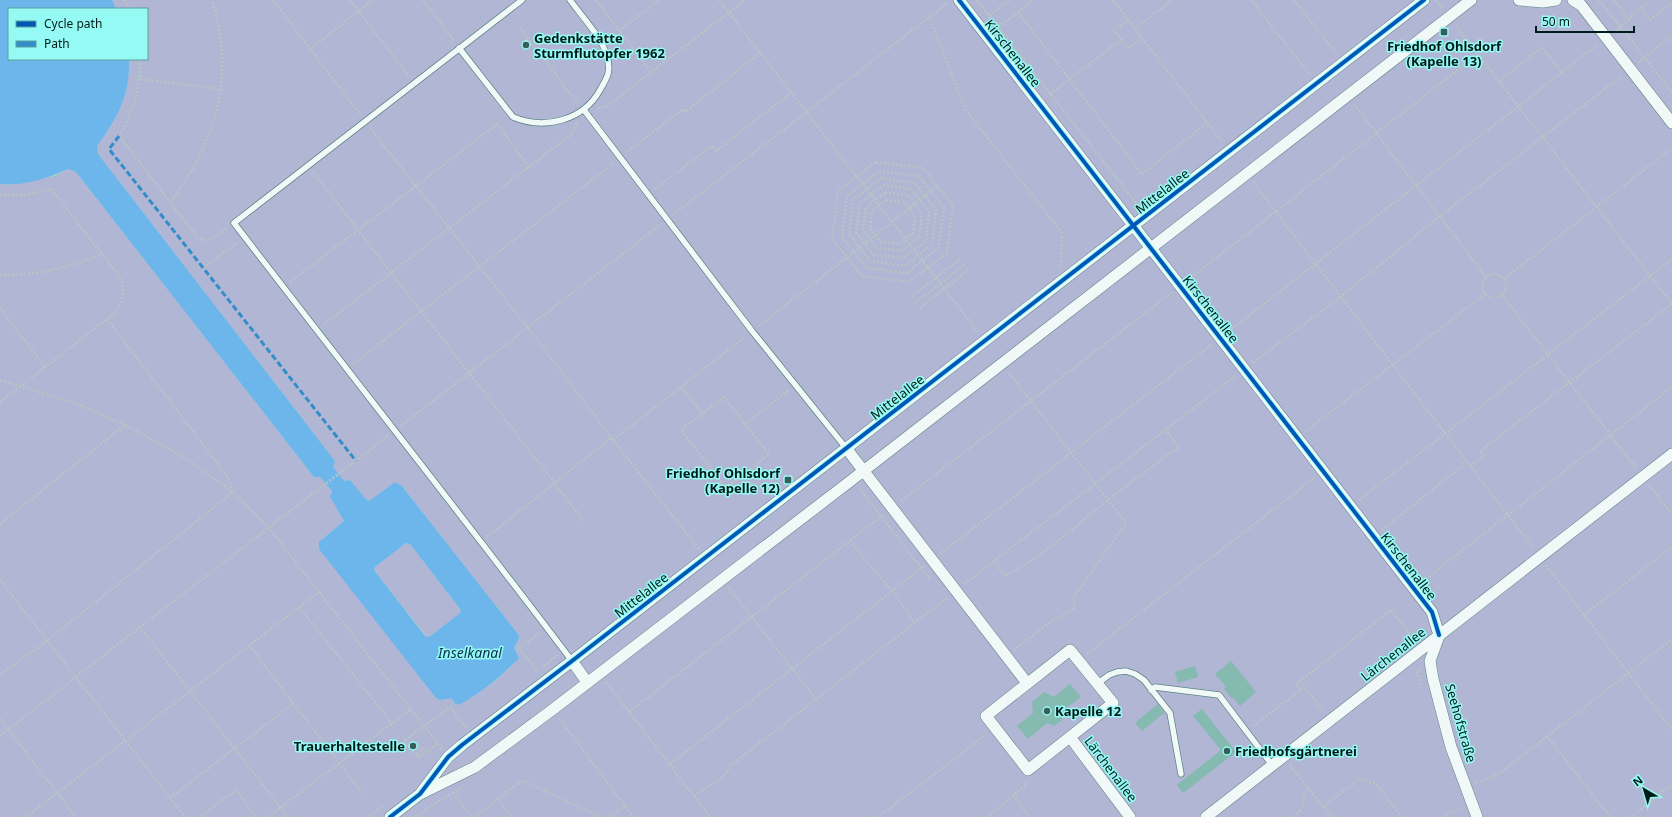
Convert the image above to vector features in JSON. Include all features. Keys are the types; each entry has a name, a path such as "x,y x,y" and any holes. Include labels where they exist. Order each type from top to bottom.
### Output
{"street":[{"name":"Kirschenallee","path":"959,0 1414,588 1432,612 1439,635"},
{"name":"Mittelallee","path":"420,794 448,757 462,745 1424,0"},
{"name":"Mittelallee","path":"390,817 420,794 446,783 475,767 552,710 1472,0"},
{"path":"1519,0 1543,2 1556,0"},
{"path":"1573,0 1581,5 1607,37 1672,123"},
{"path":"846,448 1027,684"},
{"name":"Lärchenallee","path":"1206,817 1672,454"},
{"name":"Seehofstraße","path":"1439,635 1430,661 1433,679 1451,747 1478,817"},
{"path":"1070,650 1079,661 1113,703 1028,770 986,716 1070,650"},
{"path":"572,661 587,682"},
{"name":"Lärchenallee","path":"1070,737 1130,817"}],"lane":[{"path":"522,0 234,223 394,431 482,541 572,661"},
{"path":"459,48 513,117 526,123 543,123 565,120 584,110 598,94 609,74 606,55 597,37 570,0"},
{"path":"584,110 752,331 846,448"},
{"path":"1098,684 1109,675 1126,671 1135,674 1144,680 1170,713 1181,774"},
{"path":"1151,690 1155,687 1219,695 1272,765"}],"path":[{"path":"170,203 189,176 204,149 213,122 220,89 222,70 221,42 219,24 212,0"},
{"path":"273,0 365,121 528,328 612,439 706,557"},
{"path":"350,0 414,83"},
{"path":"310,49 373,0"},
{"path":"422,0 459,48"},
{"path":"596,0 651,72"},
{"path":"620,31 659,0"},
{"path":"719,0 985,341"},
{"path":"584,110 606,107 745,0"},
{"path":"0,736 951,0"},
{"path":"977,0 1146,216"},
{"path":"978,24 1009,0"},
{"path":"987,36 1033,0"},
{"path":"1113,0 1229,151"},
{"path":"1135,29 1172,0"},
{"path":"1251,0 1316,84"},
{"path":"1294,0 1343,63"},
{"path":"1599,0 1672,92"},
{"path":"1614,0 1629,20"},
{"path":"670,764 1070,452 1272,298 1562,73 1629,20 1640,7 1649,0"},
{"path":"1640,7 1650,20 1672,3"},
{"path":"1018,12 1142,174 1207,123"},
{"path":"929,16 965,109 1062,233 1061,268 1068,276"},
{"path":"1450,18 1672,304 1480,451 1484,456 1470,466"},
{"path":"1128,20 1114,30 1121,40 1128,48 1142,38"},
{"path":"520,28 584,110"},
{"path":"694,796 724,776 730,766 1165,429 1340,297 1440,216 1646,58 1672,36"},
{"path":"1039,103 1121,40"},
{"path":"1499,81 1542,47 1562,73"},
{"path":"346,369 683,109 685,112 760,53"},
{"path":"629,712 1031,402 1478,54"},
{"path":"140,60 140,79 133,107 119,136 195,235 202,240 212,239 234,223"},
{"path":"140,79 220,89"},
{"path":"648,194 712,146 716,151 791,93"},
{"path":"1347,96 1486,276"},
{"path":"316,330 572,133 584,110"},
{"path":"283,287 497,124 529,167"},
{"path":"1504,279 1672,148"},
{"path":"876,162 923,168 953,205 947,253 909,282 862,276 832,239 838,191 857,176 876,162"},
{"path":"308,165 584,521"},
{"path":"878,171 919,176 944,208 938,248 907,273 866,268 842,236 847,196 863,184 878,171"},
{"path":"1246,174 1672,730"},
{"path":"881,178 915,183 936,210 932,244 905,266 870,261 849,234 853,200 867,189 881,178"},
{"path":"882,185 911,189 920,200 929,212 926,241 903,258 874,255 856,232 860,203 882,185"},
{"path":"482,541 554,483 681,387 938,186"},
{"path":"0,196 26,195 51,189 119,276 123,288 123,296 120,306 107,319 0,402"},
{"path":"884,193 908,195 922,214 919,237 901,251 877,248 863,230 866,207 875,200 884,193"},
{"path":"886,200 904,202 915,216 913,233 899,244 881,242 870,228 872,211 879,205 886,200"},
{"path":"203,268 244,236"},
{"path":"0,275 44,271 75,264 102,254"},
{"path":"911,297 960,259"},
{"path":"1351,507 1445,433 1672,260"},
{"path":"915,303 964,265"},
{"path":"920,308 968,270"},
{"path":"1494,274 1501,276 1504,279 1506,289 1502,295 1495,298 1485,294 1482,283 1486,276 1494,274"},
{"path":"1297,437 1485,294"},
{"path":"1502,295 1672,514"},
{"path":"0,308 45,367"},
{"path":"107,319 228,477 233,492"},
{"path":"1001,363 1126,523 1074,598 1074,608 1065,615 1053,620 1006,656"},
{"path":"0,380 75,403 125,425 182,456 233,492 269,528 411,709 441,748 436,755"},
{"path":"745,424 795,385"},
{"path":"681,387 703,414"},
{"path":"1414,588 1672,387"},
{"path":"724,397 745,424 770,454 726,488 681,430 724,397"},
{"path":"0,524 125,425"},
{"path":"994,561 1005,576 1026,565 1058,542 1108,500 1179,447 1165,429"},
{"path":"1374,536 1467,462"},
{"path":"1079,661 1323,471"},
{"path":"0,675 47,640 233,492"},
{"path":"850,541 892,591 915,623"},
{"path":"1584,615 1672,547"},
{"path":"0,580 185,817"},
{"path":"722,580 752,616 816,699"},
{"path":"26,817 319,592"},
{"path":"299,607 392,723"},
{"path":"1300,690 1296,684 1391,610 1422,649"},
{"path":"140,627 288,817"},
{"path":"537,671 519,648 547,628"},
{"path":"1466,786 1500,774 1672,639"},
{"path":"249,645 362,793"},
{"path":"599,674 710,817"},
{"path":"1300,681 1330,720"},
{"path":"1247,731 1304,686"},
{"path":"170,798 294,703"},
{"path":"413,753 404,741 450,707 466,727"},
{"path":"268,817 411,709"},
{"path":"552,710 633,817"},
{"path":"0,719 76,817"},
{"path":"878,817 996,728"},
{"path":"1547,736 1610,817"},
{"path":"409,748 416,743 423,750 416,755 419,758 438,744"},
{"path":"1284,756 1331,817"},
{"path":"987,817 1026,785 1028,770"},
{"path":"1323,807 1359,779 1375,783 1402,817"},
{"path":"446,783 474,817 522,780 600,817"},
{"path":"1631,817 1672,784"},
{"path":"1294,817 1302,809 1305,793 1309,789"},
{"path":"200,817 236,790 256,817"},
{"path":"1013,795 1030,817"},
{"path":"498,799 511,817"},
{"path":"368,817 387,803"},
{"path":"1443,817 1448,813 1473,805"},
{"path":"609,817 625,806"}],"shaded area":[{"path":"112,0 1672,0 1672,817 0,817 0,184 8,185 55,176 68,169 76,172 314,477 320,477 332,491 330,497 344,521 320,541 318,547 442,700 451,698 457,705 465,701 499,678 519,657 514,648 519,638 518,634 401,485 395,482 369,501 350,480 344,481 333,467 335,461 98,154 97,146 117,116 125,94 129,71 129,60 148,60 148,8 116,8"},
{"path":"406,543 410,544 461,610 460,613 429,637 426,636 374,570 375,567"}],"water":[{"name":"Inselkanal","path":"0,0 112,0 116,8 8,8 8,60 129,60 129,72 125,95 117,115 97,146 98,154 335,461 333,467 344,481 350,480 369,501 395,482 401,485 518,634 519,638 514,648 519,658 491,684 459,705 456,704 451,698 440,700 436,698 319,549 319,542 344,521 330,497 332,491 320,477 314,477 76,172 68,169 35,181 0,184","holes":["406,543 410,544 461,610 460,613 429,637 425,636 374,570 375,567"]}],"building":[{"path":"1231,661 1256,692 1240,706 1224,689 1226,687 1215,674"},
{"path":"1195,666 1198,677 1178,683 1175,672"},
{"name":"Kapelle 12","path":"1070,684 1081,697 1060,713 1062,720 1054,726 1047,723 1028,739 1017,726 1033,713 1032,702 1044,692 1054,697"},
{"path":"1158,704 1164,713 1142,731 1135,723"},
{"name":"Friedhofsgärtnerei","path":"1202,709 1236,752 1183,793 1177,785 1221,750 1193,716"}],"marked path":[{"path":"119,136 109,149 356,461"}],"cycle path":[{"path":"959,0 1432,612 1439,635"},
{"path":"390,817 420,794 448,757 462,745 1424,0"}],"place":[{"name":"Friedhof Ohlsdorf (Kapelle 13)","path":"1444,32"},
{"name":"Gedenkstätte Sturmflutopfer 1962","path":"526,45"},
{"name":"Friedhof Ohlsdorf (Kapelle 12)","path":"788,480"},
{"name":"Kapelle 12","path":"1047,711"},
{"name":"Trauerhaltestelle","path":"413,746"},
{"name":"Friedhofsgärtnerei","path":"1227,751"}]}
